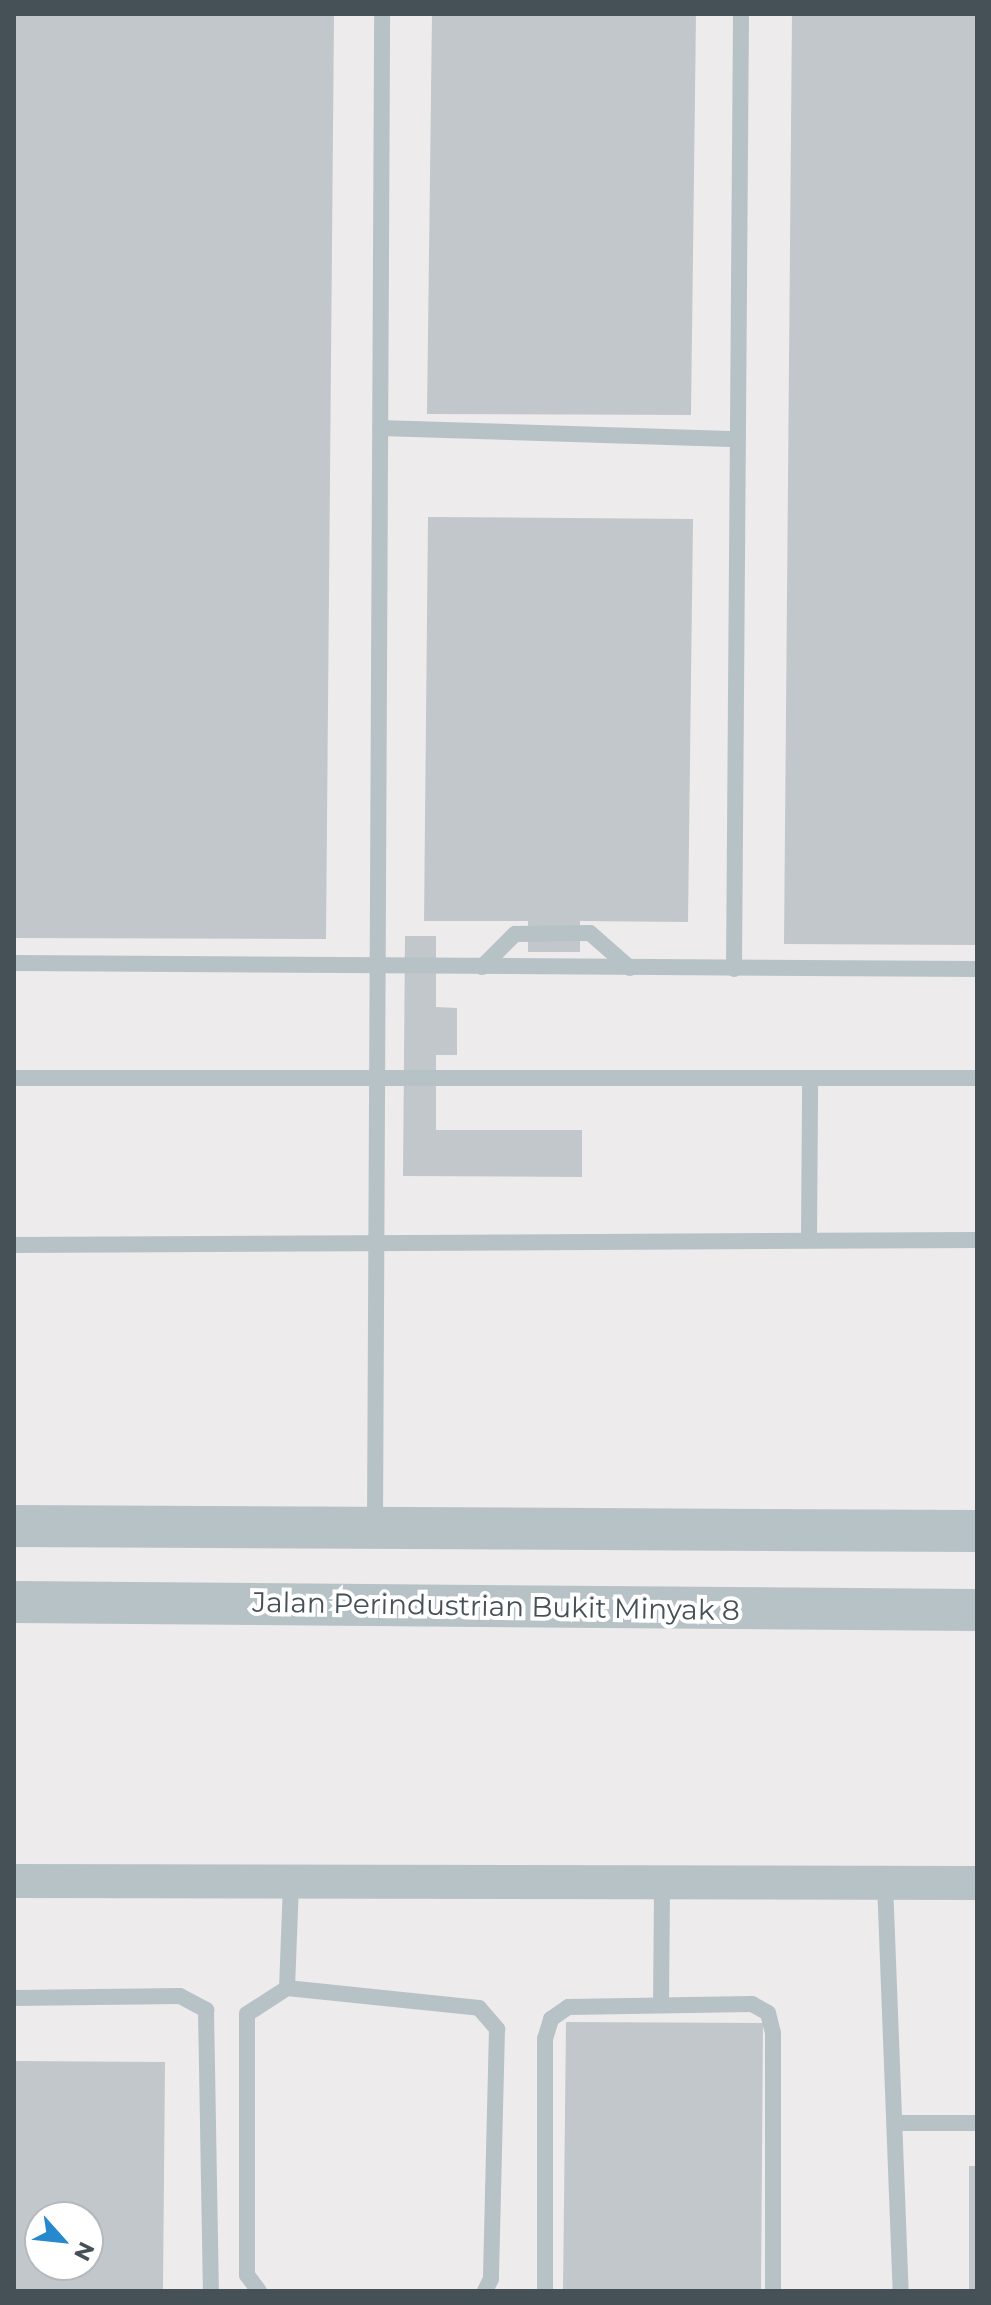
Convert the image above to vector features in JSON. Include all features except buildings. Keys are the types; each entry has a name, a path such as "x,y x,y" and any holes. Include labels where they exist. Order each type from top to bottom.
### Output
{"street":[{"path":"14,1526 977,1531"},
{"name":"Jalan Perindustrian Bukit Minyak 8","path":"14,1602 977,1610"},
{"path":"14,1881 977,1883"}],"lane":[{"path":"375,1528 382,14"},
{"path":"734,969 741,14"},
{"path":"380,428 738,439"},
{"path":"482,967 515,934 590,933 630,968"},
{"path":"14,963 977,969"},
{"path":"14,1078 977,1078"},
{"path":"809,1240 810,1078"},
{"path":"14,1245 377,1246 977,1240"},
{"path":"661,2005 662,1882"},
{"path":"287,1988 291,1883"},
{"path":"885,1883 897,2123 901,2291"},
{"path":"259,2291 247,2275 247,2014 287,1988 479,2008 497,2029 491,2279 485,2291"},
{"path":"14,1998 180,1996 206,2010 211,2291"},
{"path":"545,2291 545,2039 551,2019 568,2007 752,2004 768,2013 773,2291"},
{"path":"897,2123 977,2123"}]}
